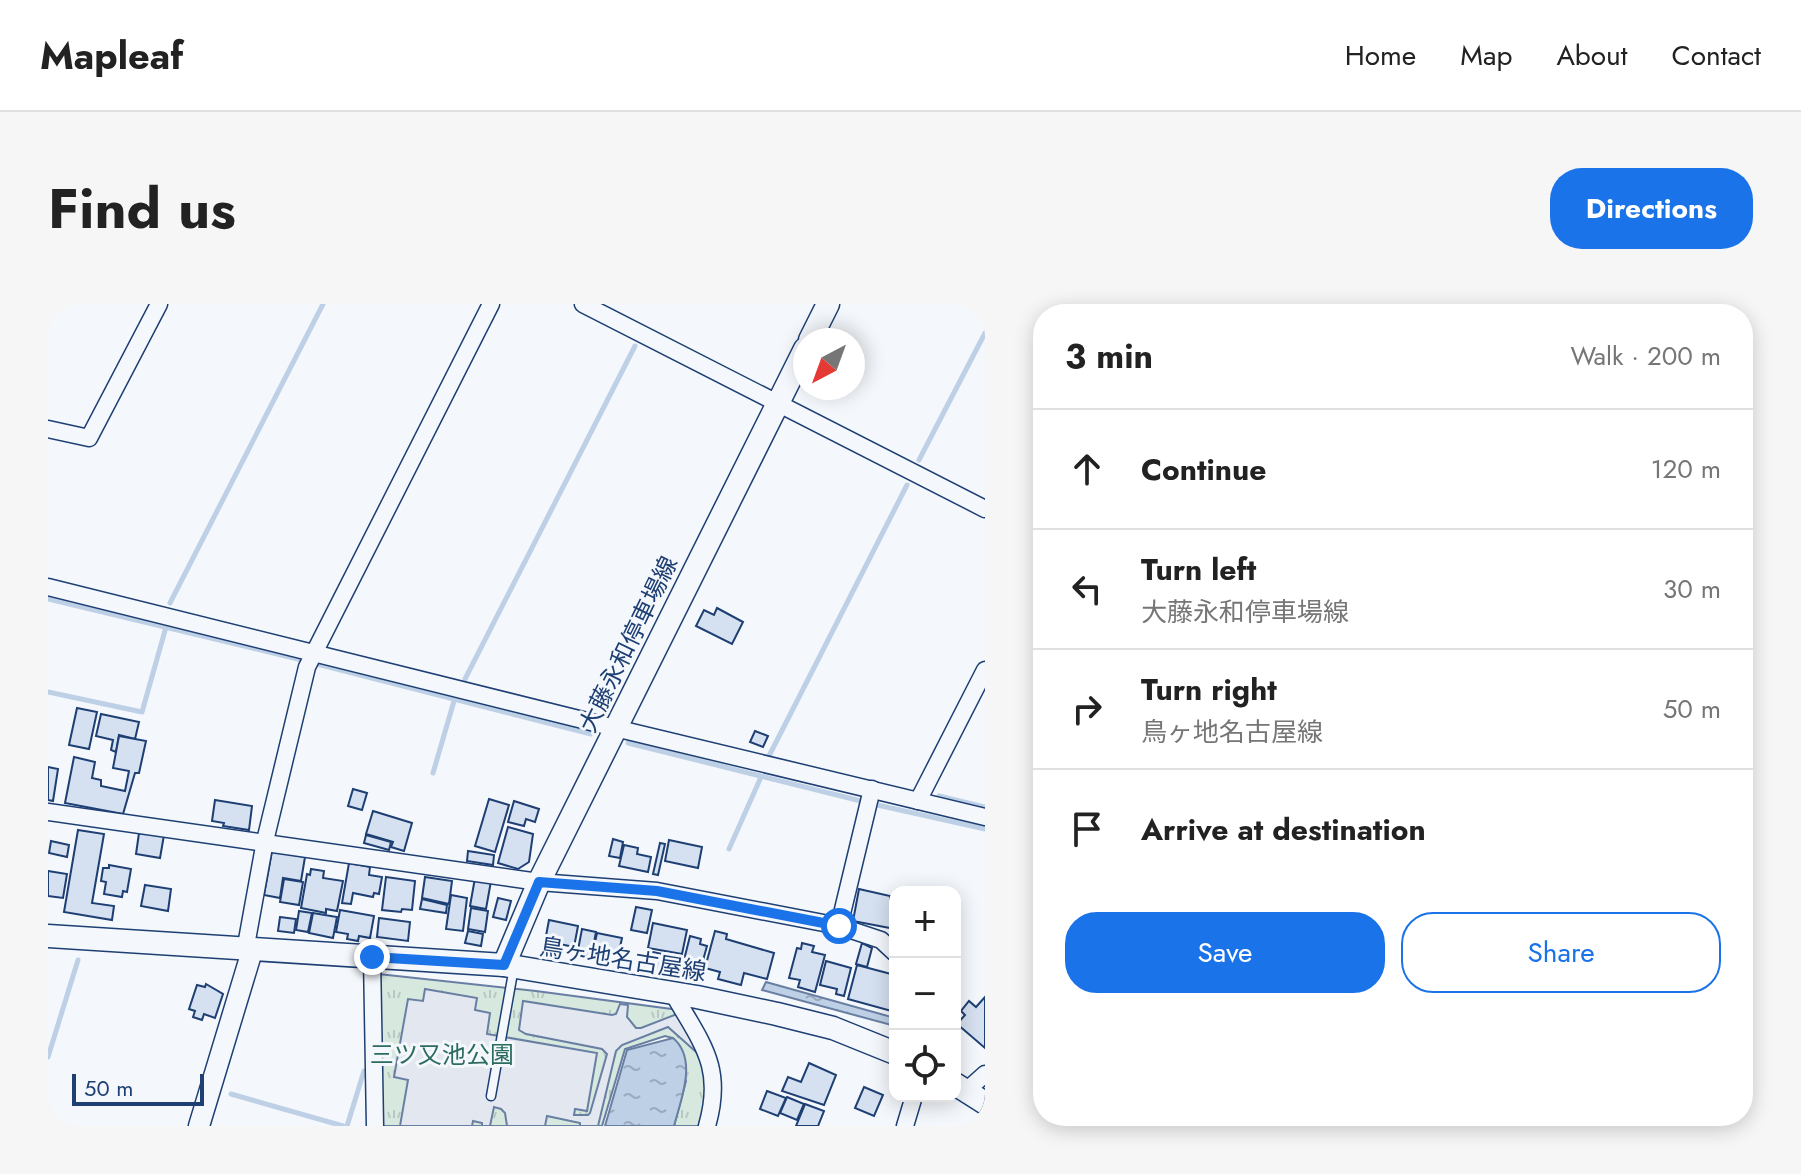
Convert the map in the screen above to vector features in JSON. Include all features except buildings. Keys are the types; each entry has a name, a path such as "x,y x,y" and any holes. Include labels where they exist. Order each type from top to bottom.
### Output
{"main road":[{"path":"816,328 828,304"},
{"name":"大藤永和停車場線","path":"509,966 539,882 793,372"},
{"name":"鳥ヶ地名古屋線","path":"48,936 509,966 711,1000 833,1028 889,1051"}],"street":[{"path":"48,429 89,438 159,304"},
{"path":"199,1126 248,951 265,841 307,667 491,304"},
{"path":"583,304 985,509"},
{"path":"48,587 985,817"},
{"path":"918,801 985,670"},
{"path":"839,926 872,789"},
{"path":"48,812 539,882 657,891 839,926 881,940 889,947"},
{"path":"372,957 375,1126"},
{"path":"674,995 711,1062 714,1101 707,1126"},
{"path":"905,1126 912,1102"}],"lane":[{"path":"491,1096 509,966"}],"green space":[{"name":"三ツ又池公園","path":"369,973 679,1010 710,1079 703,1126 674,1126 686,1081 673,1038 665,1036 625,1049 602,1126 370,1126"}],"shaded area":[{"name":"三ツ又池公園","path":"425,989 477,998 475,1010 490,1013 487,1034 597,1053 587,1111 575,1109 574,1115 590,1113 607,1054 602,1049 519,1030 523,1001 612,1015 616,1014 620,1004 628,1005 627,1017 636,1028 677,1014 704,1059 668,1027 622,1045 616,1051 598,1126 580,1126 580,1123 547,1116 545,1126 507,1126 505,1113 494,1107 490,1126 473,1121 472,1126 400,1126 408,1080 394,1077 408,999 423,1001"}],"water":[{"path":"766,982 889,1016 889,1024 762,990"},
{"path":"673,1038 681,1047 686,1068 686,1080 674,1126 605,1126 627,1050"}],"waterway":[{"path":"170,603 323,304"},
{"path":"919,460 985,333"},
{"path":"465,679 635,346"},
{"path":"769,756 907,485"},
{"path":"48,599 302,660"},
{"path":"48,692 142,712 166,627"},
{"path":"317,664 591,734"},
{"path":"433,773 454,701"},
{"path":"628,743 861,801"},
{"path":"729,849 761,777"},
{"path":"939,796 985,807"},
{"path":"873,804 985,829"},
{"path":"48,1057 78,960"},
{"path":"347,1126 364,1071"},
{"path":"231,1094 343,1126"}],"route":[{"path":"372,957 504,965 539,882 657,891 839,926"}]}
